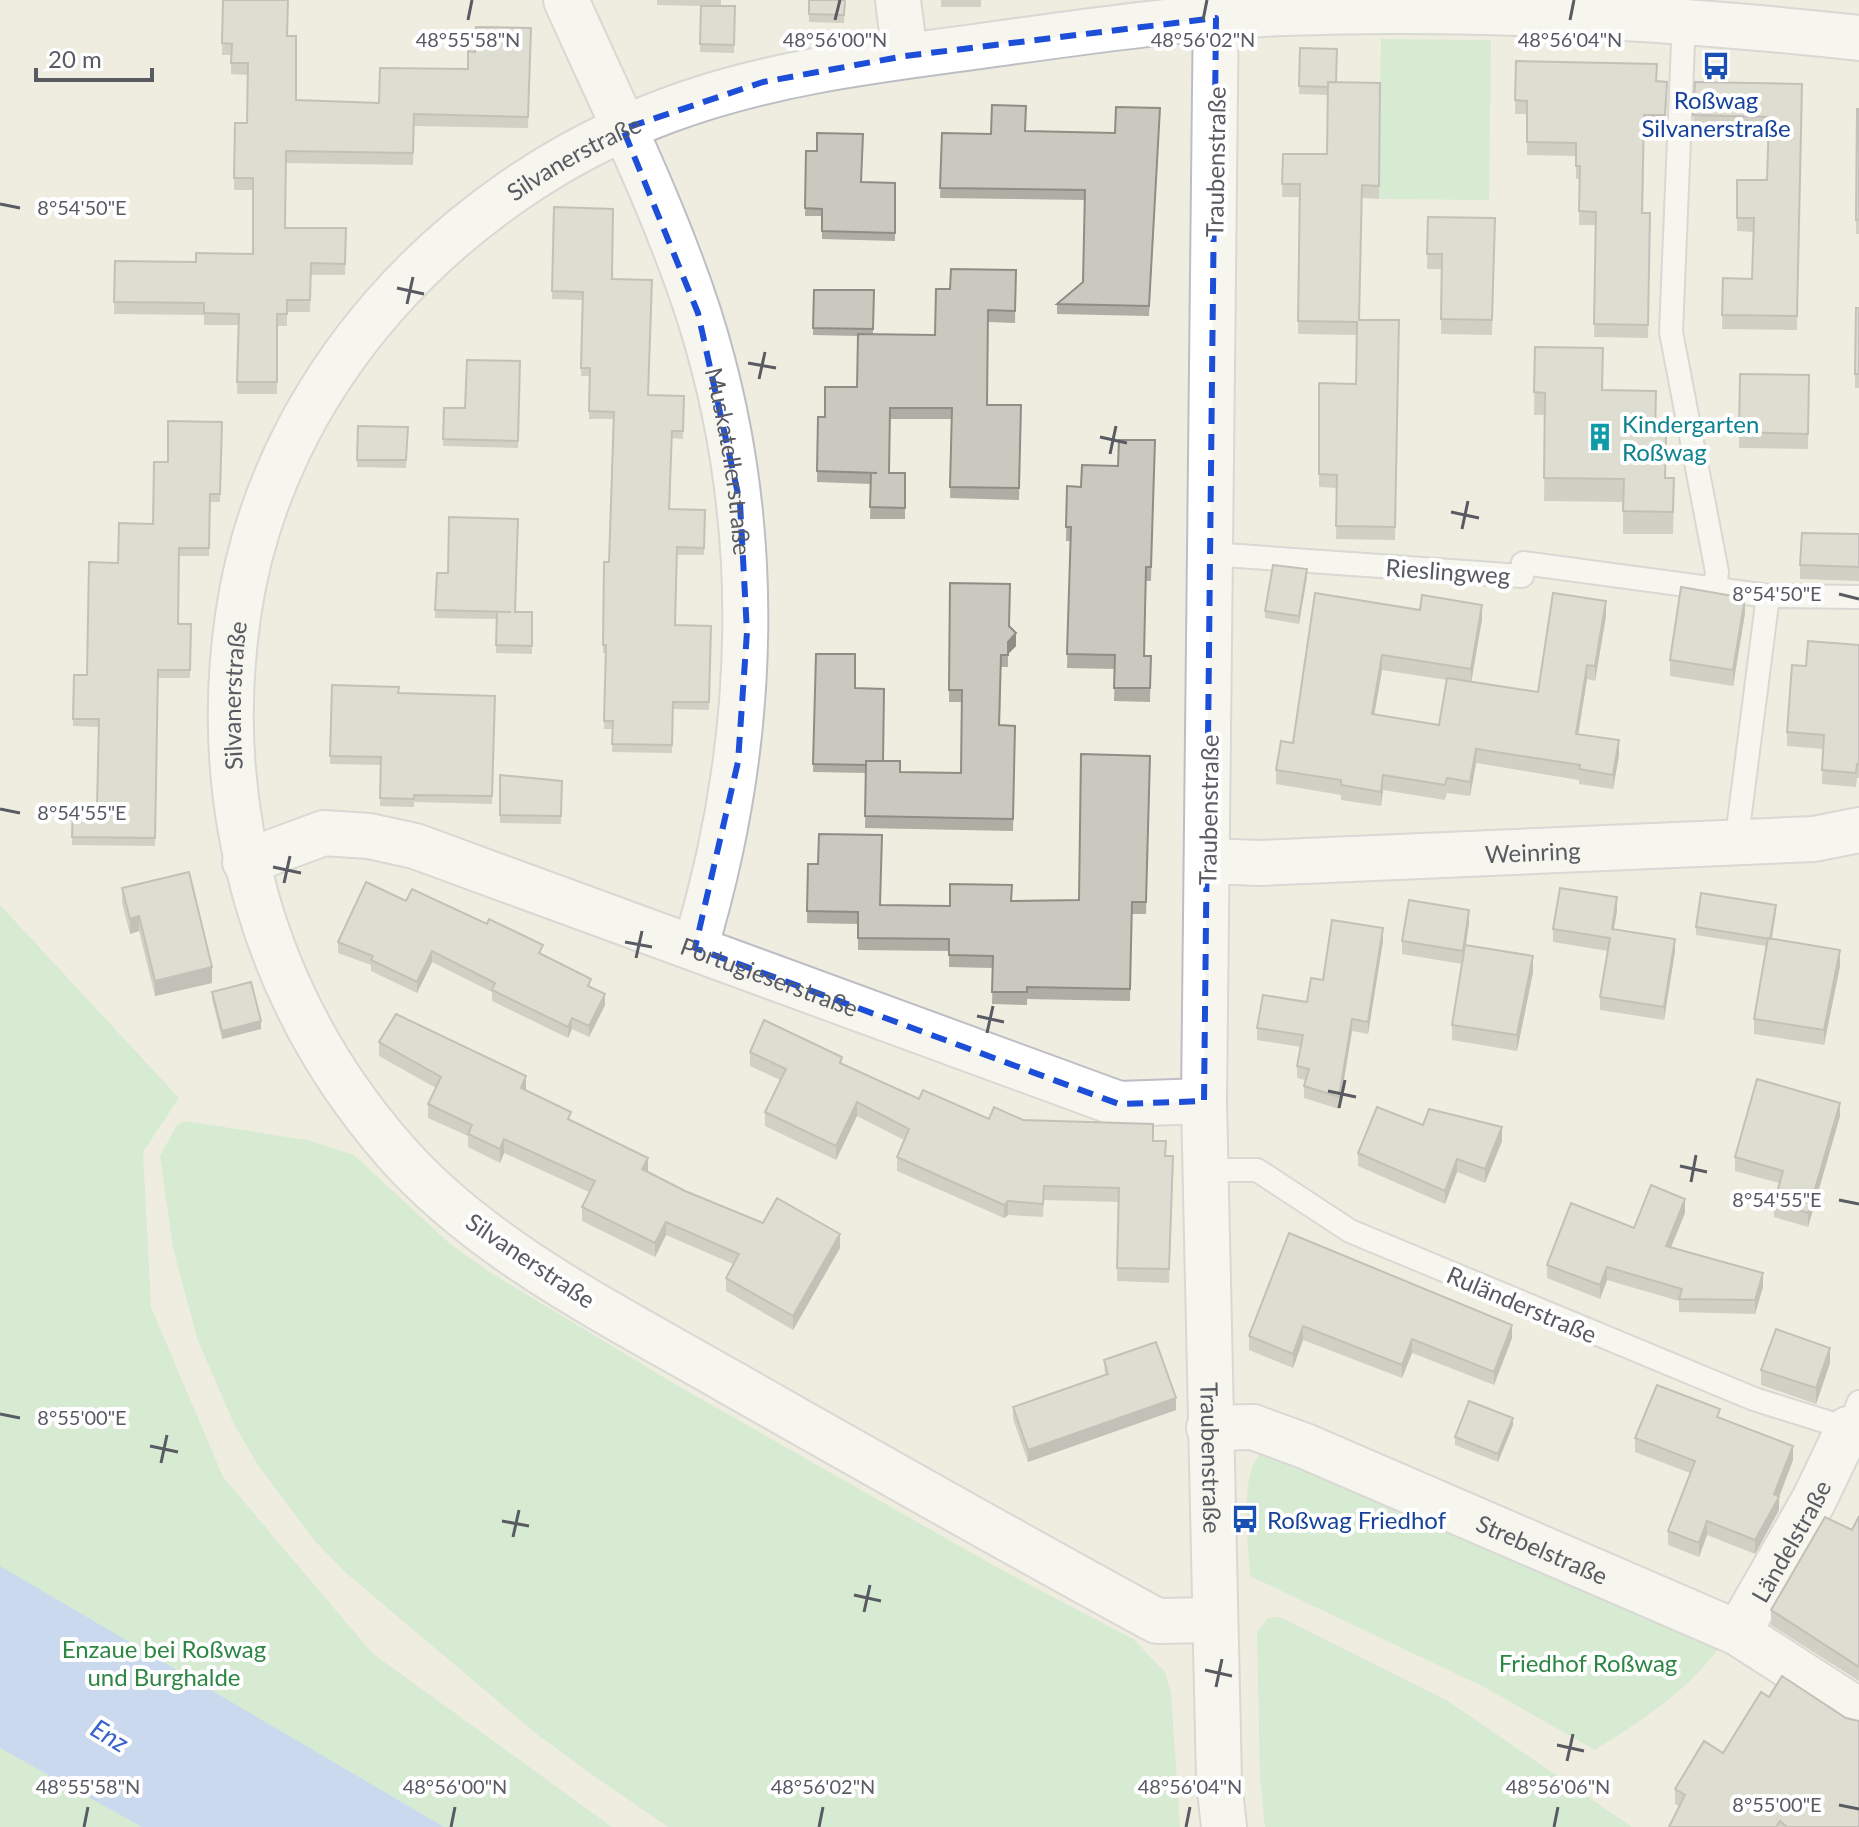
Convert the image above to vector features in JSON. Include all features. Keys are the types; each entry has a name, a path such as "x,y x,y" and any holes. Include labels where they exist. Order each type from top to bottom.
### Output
{"street":[{"name":"Muskatellerstraße","path":"566,0 677,252 698,313 730,438 741,516 747,632 738,762 713,889 695,948"},
{"path":"898,0 905,56"},
{"name":"Silvanerstraße","path":"1215,1620 1157,1621 675,1350 508,1248 468,1220 395,1152 332,1068 280,968 245,862 234,797 230,731 231,664 241,598 256,533 279,470 308,410 344,353 377,313 451,239 532,179 623,129 667,110 763,82 905,56 1150,23 1216,9 1284,13 1506,13 1684,19 1859,38"},
{"name":"Traubenstraße","path":"1216,9 1204,1101 1209,1428 1224,1827"},
{"name":"Weinring","path":"1207,861 1260,863 1814,839 1859,830"},
{"name":"Portugieserstraße","path":"245,862 324,833 369,836 415,846 1119,1104 1204,1101"},
{"name":"Ländelstraße","path":"1738,1633 1855,1421"},
{"name":"Strebelstraße","path":"1209,1428 1253,1427 1305,1446 1738,1633 1859,1711"}],"lane":[{"path":"1684,19 1671,332 1717,572 1715,589"},
{"name":"Rieslingweg","path":"1210,554 1522,576 1523,563 1768,596 1859,597"},
{"path":"1740,841 1739,821 1768,596"},
{"name":"Ruländerstraße","path":"1206,1170 1257,1170 1350,1231 1754,1399 1855,1421"}],"highlighted area":[{"path":"1216,18 1204,1101 1119,1104 695,948 738,762 747,632 740,503 698,313 623,129 763,82 905,56"}],"green space":[{"path":"1381,39 1491,40 1489,200 1379,199"},
{"name":"Enzaue bei Roßwag und Burghalde","path":"0,905 179,1098 143,1152 151,1307 223,1477 372,1653 612,1827 0,1827"},
{"path":"185,1121 307,1140 354,1155 449,1243 491,1273 673,1383 998,1568 1133,1639 1165,1672 1171,1693 1180,1827 668,1827 594,1776 539,1736 346,1573 314,1540 258,1465 234,1424 197,1338 173,1248 160,1156 177,1125"},
{"name":"Friedhof Roßwag","path":"1265,1452 1725,1641 1696,1675 1666,1702 1595,1750 1484,1687 1250,1576 1248,1489 1256,1459"},
{"path":"1280,1617 1448,1701 1632,1827 1265,1827 1260,1778 1257,1632 1268,1618"}],"water":[{"name":"Enz","path":"0,1566 444,1827 142,1827 0,1748"}],"building":[{"path":"223,0 288,0 287,36 296,36 296,100 379,103 380,68 468,69 468,51 475,52 476,27 531,28 528,117 414,114 413,153 286,151 285,228 346,228 345,264 311,263 310,300 287,300 287,314 277,314 277,382 237,382 239,314 204,313 204,303 114,302 115,261 196,262 196,253 253,254 253,178 234,178 235,123 247,123 248,63 231,63 232,44 222,43"},
{"path":"809,0 845,0 844,15 809,14"},
{"path":"701,6 735,6 734,45 700,44"},
{"path":"1300,48 1337,49 1336,82 1328,82 1328,87 1299,86"},
{"path":"1516,61 1657,64 1656,81 1667,82 1665,115 1644,115 1642,213 1650,213 1648,325 1594,324 1596,212 1579,211 1580,166 1576,166 1576,143 1527,142 1527,101 1515,100"},
{"path":"1328,82 1380,83 1379,186 1362,185 1359,320 1399,320 1395,527 1336,526 1337,475 1319,474 1319,383 1356,384 1357,322 1298,321 1300,184 1282,184 1283,154 1327,154"},
{"path":"1695,82 1802,84 1797,316 1722,315 1723,278 1752,279 1754,218 1737,218 1737,180 1767,180 1769,117 1693,115"},
{"path":"992,105 1026,106 1025,131 1115,133 1116,107 1160,108 1149,306 1057,304 1083,282 1085,190 940,188 942,133 991,134"},
{"path":"1859,109 1859,220 1856,220"},
{"path":"817,133 863,134 861,182 895,183 895,233 822,231 822,209 805,208 806,151 817,151"},
{"path":"554,207 613,209 612,279 652,280 648,395 684,396 683,431 672,431 669,509 705,510 704,548 677,547 675,625 711,626 709,702 673,702 672,745 612,744 613,721 604,721 604,562 609,562 614,412 589,411 590,368 581,368 583,292 552,291"},
{"path":"1428,217 1495,218 1492,320 1441,319 1442,254 1427,254"},
{"path":"951,269 1016,270 1015,311 988,310 987,405 1021,405 1019,488 950,487 952,408 890,408 889,473 905,473 905,508 870,507 871,473 877,473 817,471 818,417 825,417 825,387 857,387 858,334 935,335 936,289 950,289"},
{"path":"814,290 874,290 873,329 813,328"},
{"path":"1856,308 1859,308 1859,374 1855,374"},
{"name":"Kindergarten Roßwag","path":"1535,347 1603,348 1602,390 1656,391 1655,435 1666,436 1665,478 1674,478 1673,512 1623,511 1624,479 1544,478 1545,393 1534,392"},
{"path":"467,360 520,361 518,441 443,439 444,408 465,408"},
{"path":"1740,374 1809,375 1808,434 1739,432"},
{"path":"168,421 222,422 220,494 210,494 209,548 179,548 178,624 191,624 190,670 158,670 155,838 72,837 73,806 97,806 99,719 73,719 74,675 87,675 89,562 118,563 119,523 153,524 154,462 168,462"},
{"path":"358,426 408,427 406,460 357,460"},
{"path":"1119,440 1155,440 1151,567 1146,567 1144,656 1151,656 1150,688 1114,688 1115,655 1067,654 1071,527 1066,527 1067,486 1081,487 1082,465 1118,466"},
{"path":"449,517 518,519 515,612 532,612 532,646 496,645 497,612 511,612 435,610 437,573 448,573"},
{"path":"1802,533 1859,534 1859,567 1800,565"},
{"path":"1273,565 1307,569 1299,616 1265,611"},
{"path":"950,583 1010,584 1009,626 1016,633 1008,642 1008,655 1001,655 999,725 1015,726 1013,819 865,816 866,761 900,761 900,772 961,773 962,690 949,690"},
{"path":"1681,587 1745,598 1733,670 1670,660"},
{"path":"1315,593 1420,610 1422,595 1482,605 1471,669 1382,655 1372,714 1439,725 1447,678 1538,692 1553,593 1606,601 1595,666 1587,665 1576,734 1619,740 1613,775 1579,769 1580,765 1476,749 1470,782 1447,778 1445,785 1383,775 1381,792 1341,785 1341,780 1276,770 1281,741 1293,743"},
{"path":"1808,641 1859,645 1859,764 1856,773 1822,770 1824,735 1787,732 1792,665 1806,666"},
{"path":"816,654 855,654 855,688 884,689 883,761 866,761 866,765 813,764"},
{"path":"332,685 399,687 398,693 495,696 492,796 380,798 381,757 330,756"},
{"path":"1081,754 1150,756 1146,902 1132,902 1130,989 1027,987 1027,992 992,992 993,956 949,955 949,939 858,938 858,912 807,911 808,864 818,864 819,834 882,835 880,905 950,906 950,884 1012,885 1011,901 1079,900"},
{"path":"500,775 562,781 561,816 500,815"},
{"path":"189,872 212,967 155,981 139,916 130,919 122,888"},
{"path":"366,882 406,901 412,889 487,924 489,919 543,945 539,953 591,979 588,986 605,994 589,1026 572,1018 568,1027 492,990 495,983 432,951 417,982 371,960 373,956 338,942"},
{"path":"1560,888 1617,897 1612,929 1675,939 1664,1007 1600,997 1610,938 1553,929"},
{"path":"1701,893 1776,905 1770,939 1696,927"},
{"path":"1409,900 1469,910 1463,951 1402,941"},
{"path":"1332,920 1383,928 1368,1022 1352,1019 1339,1097 1304,1086 1309,1069 1297,1066 1303,1035 1257,1028 1263,995 1307,1002 1311,978 1323,980"},
{"path":"1768,938 1840,950 1824,1030 1754,1019"},
{"path":"1465,945 1533,956 1517,1035 1452,1025"},
{"path":"251,982 261,1021 222,1031 212,992"},
{"path":"396,1014 526,1076 521,1088 571,1112 568,1119 648,1158 642,1169 685,1191 763,1223 777,1198 840,1234 793,1316 726,1278 739,1254 666,1222 655,1243 582,1207 595,1181 504,1139 500,1149 468,1134 472,1125 428,1104 441,1077 379,1042"},
{"path":"764,1020 842,1057 840,1063 919,1099 923,1090 989,1119 994,1107 1023,1120 1153,1124 1153,1141 1166,1141 1165,1156 1173,1156 1169,1269 1117,1268 1119,1188 1044,1186 1043,1204 1008,1201 1004,1205 897,1157 909,1129 857,1102 836,1146 765,1112 786,1069 750,1052"},
{"path":"1757,1079 1840,1103 1808,1213 1774,1203 1783,1171 1735,1157"},
{"path":"1377,1107 1423,1125 1429,1109 1502,1127 1485,1169 1457,1159 1445,1191 1358,1153"},
{"path":"1651,1185 1685,1199 1666,1246 1763,1273 1755,1300 1679,1299 1682,1289 1607,1267 1600,1285 1547,1265 1571,1203 1634,1228"},
{"path":"1289,1233 1512,1325 1494,1372 1412,1339 1402,1365 1303,1326 1293,1354 1249,1336"},
{"path":"1776,1329 1830,1348 1816,1388 1761,1370"},
{"path":"1156,1342 1176,1398 1028,1450 1013,1407 1108,1374 1104,1360"},
{"path":"1657,1385 1720,1409 1717,1417 1793,1446 1774,1494 1779,1497 1755,1540 1707,1521 1699,1543 1668,1531 1695,1461 1635,1438"},
{"path":"1469,1401 1513,1418 1498,1454 1455,1437"},
{"path":"1859,1516 1859,1667 1771,1610 1825,1517 1852,1530"},
{"path":"1782,1676 1846,1718 1859,1721 1859,1827 1787,1827 1780,1821 1776,1827 1669,1827 1685,1795 1675,1789 1704,1741 1723,1753 1761,1692 1769,1697"}],"place":[{"name":"Roßwag Silvanerstraße","path":"1716,66"},
{"name":"Kindergarten Roßwag","path":"1600,437"},
{"name":"Roßwag Friedhof","path":"1245,1519"}]}
